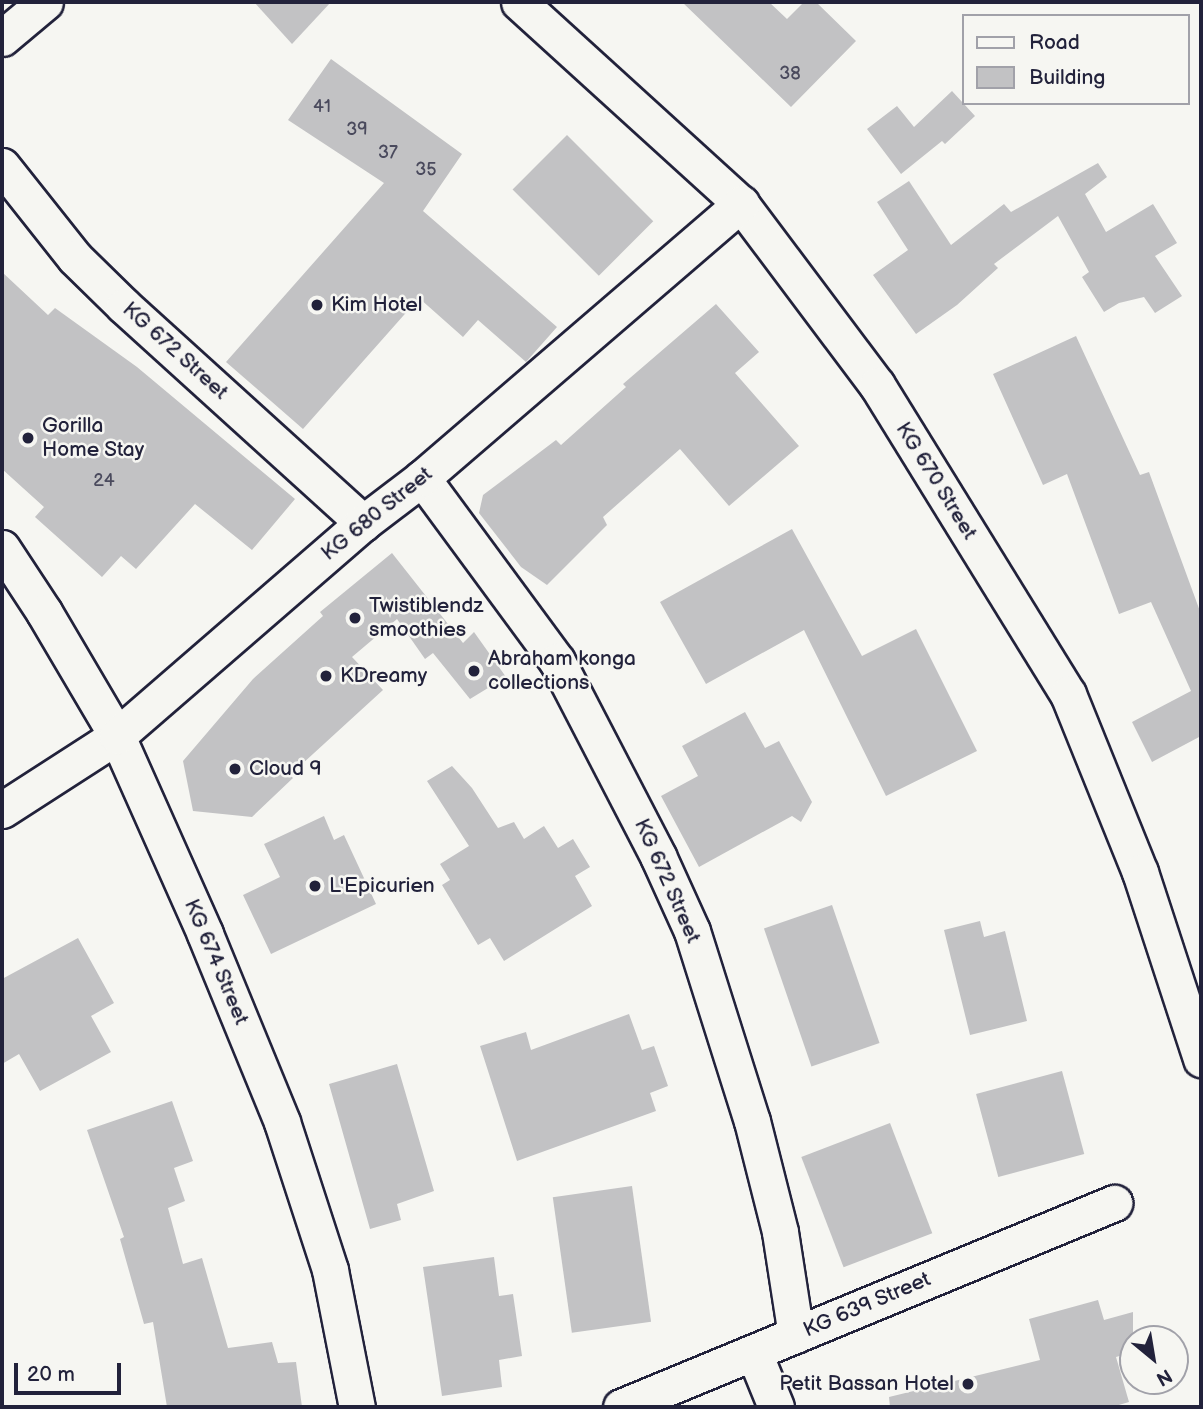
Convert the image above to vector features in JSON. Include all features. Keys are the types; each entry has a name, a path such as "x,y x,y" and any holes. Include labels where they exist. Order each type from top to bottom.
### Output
{"street":[{"path":"2,38 46,2"},
{"name":"KG 670 Street","path":"519,2 741,204 877,385 1069,694 1140,872 1201,1059"},
{"name":"KG 672 Street","path":"2,166 75,258 124,306 363,523"},
{"name":"KG 680 Street","path":"2,810 117,736 363,523 422,478 741,204"},
{"name":"KG 672 Street","path":"422,478 557,662 658,856 692,931 752,1121 780,1232 796,1335"},
{"name":"KG 674 Street","path":"2,548 44,612 117,736 205,934 282,1122 330,1270 357,1407"},
{"name":"KG 639 Street","path":"621,1407 1114,1203"},
{"path":"754,1353 776,1407"}],"building":[{"path":"254,2 331,2 292,44"},
{"path":"682,2 769,2 787,19 804,2 816,2 856,41 791,107"},
{"name":"Kim Hotel","path":"331,59 462,154 423,211 557,327 526,362 478,320 463,337 419,298 303,429 226,362 384,183 288,120"},
{"path":"952,91 962,105 975,116 945,144 942,141 901,174 867,129 897,106 914,127"},
{"path":"567,135 653,221 599,276 513,189"},
{"path":"1098,163 1107,177 1085,194 1106,232 1153,204 1177,243 1155,256 1182,296 1155,313 1144,297 1119,303 1104,312 1082,277 1089,272 1058,216 994,264 998,268 957,305 916,334 873,275 908,250 877,202 909,181 951,245 1004,204 1011,212"},
{"path":"2,272 48,315 55,308 137,367 295,499 252,550 195,504 136,569 121,556 102,577 35,517 44,507 2,469"},
{"path":"716,304 759,352 735,373 799,446 729,506 680,449 603,517 607,525 547,585 521,567 479,513 483,495 556,440 561,445 626,387 623,384"},
{"path":"1076,336 1140,475 1149,472 1201,614 1201,736 1152,762 1132,722 1191,691 1151,602 1119,614 1067,474 1043,485 993,374"},
{"path":"792,529 862,656 916,629 977,751 886,796 804,630 706,684 660,602"},
{"path":"392,553 463,643 474,632 506,677 470,699 433,653 425,659 397,619 352,657 383,690 290,775 293,778 252,817 193,811 183,761 253,679 323,616 320,612"},
{"path":"745,712 765,748 779,741 812,802 801,822 792,816 699,867 661,796 698,776 682,746"},
{"path":"452,766 472,788 498,828 514,822 524,839 544,826 558,848 573,839 590,867 575,876 592,906 504,961 490,938 478,945 442,885 450,880 440,864 469,846 427,781"},
{"name":"L'Epicurien","path":"324,816 334,840 344,835 376,904 271,954 243,895 280,877 264,844"},
{"path":"832,905 880,1043 811,1066 764,928"},
{"path":"980,921 984,937 1005,931 1027,1021 970,1035 944,930"},
{"path":"78,938 114,1003 91,1016 111,1052 40,1091 19,1054 2,1064 2,979"},
{"path":"629,1014 642,1050 654,1046 668,1086 650,1093 656,1111 517,1161 480,1046 526,1032 531,1050"},
{"path":"397,1064 434,1191 397,1204 401,1220 370,1229 329,1084"},
{"path":"1062,1071 1084,1154 998,1177 976,1094"},
{"path":"172,1101 193,1161 174,1168 185,1201 168,1208 183,1264 202,1258 228,1348 272,1342 278,1363 296,1362 302,1407 167,1407 153,1322 144,1324 120,1239 124,1237 87,1130"},
{"path":"890,1123 932,1233 844,1267 801,1157"},
{"path":"632,1186 651,1322 572,1333 553,1197"},
{"path":"494,1257 499,1296 513,1294 522,1356 499,1360 502,1387 442,1396 423,1267"},
{"path":"1098,1300 1104,1320 1133,1312 1133,1325 1119,1325 1119,1356 1116,1357 1119,1367 1119,1395 1127,1395 1129,1402 1112,1407 890,1407 889,1397 1040,1360 1029,1319"}],"place":[{"name":"Kim Hotel","path":"317,305"},
{"name":"Gorilla Home Stay","path":"28,438"},
{"name":"Twistiblendz smoothies","path":"355,618"},
{"name":"Abraham konga collections","path":"474,671"},
{"name":"KDreamy","path":"326,676"},
{"name":"Cloud 9","path":"235,769"},
{"name":"L'Epicurien","path":"315,886"},
{"name":"Petit Bassan Hotel","path":"968,1384"}]}
